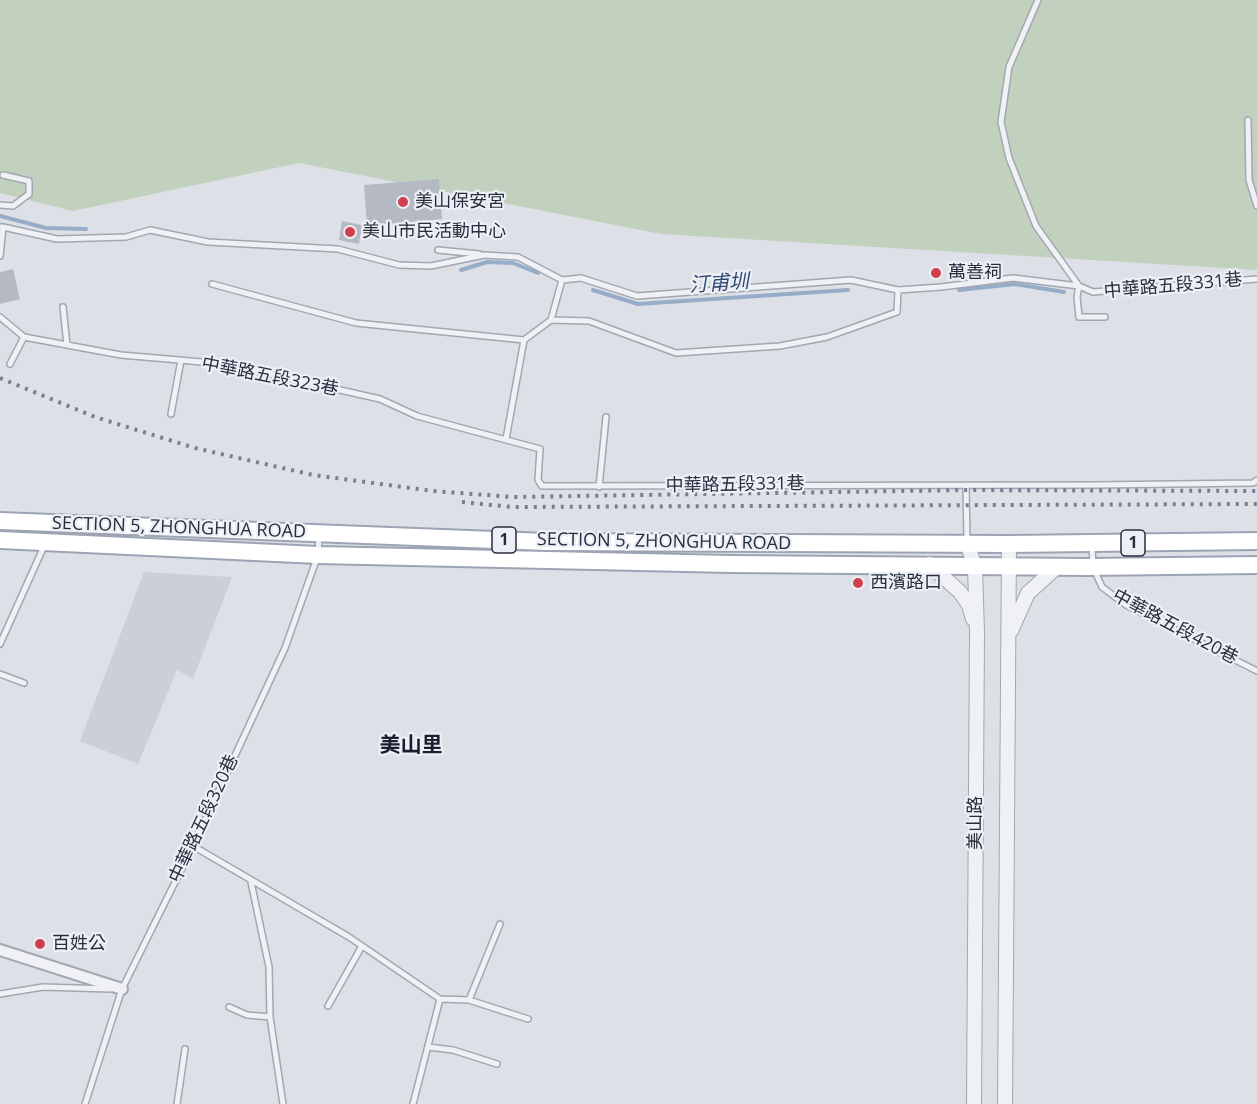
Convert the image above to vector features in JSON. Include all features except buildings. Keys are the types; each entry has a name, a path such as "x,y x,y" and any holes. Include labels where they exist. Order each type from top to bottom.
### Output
{"main road":[{"name":"SECTION 5, ZHONGHUA ROAD","path":"0,521 546,542 1009,544 1257,541"},
{"name":"SECTION 5, ZHONGHUA ROAD","path":"0,540 318,555 731,564 928,564 975,567 1257,565"}],"street":[{"path":"730,543 731,564"},
{"name":"美山路","path":"967,543 975,567 977,632 974,1104"},
{"name":"美山路","path":"1005,1104 1009,544"},
{"path":"928,564 960,592 969,605 977,632"},
{"path":"1008,635 1028,593 1057,567"},
{"path":"0,950 122,989"}],"lane":[{"name":"中華路五段331巷","path":"1038,0 1009,67 1001,122 1009,158 1036,226 1079,286 1093,292 1257,279"},
{"path":"1248,120 1249,180 1257,206"},
{"path":"0,205 12,206 30,194 28,181 3,176"},
{"path":"0,256 2,227 57,239 126,237 150,230 208,242 338,249 399,265 431,266 484,255"},
{"path":"438,250 518,257 562,280 581,278 637,296 851,280 898,290 941,288 1013,278 1079,286 1077,297 1079,317 1105,317"},
{"path":"506,440 524,340 550,320 562,280"},
{"path":"212,284 356,323 524,340"},
{"path":"550,320 589,321 676,352 780,346 827,336 897,312 898,290"},
{"path":"63,307 68,345"},
{"path":"0,317 24,337 10,364"},
{"name":"中華路五段323巷","path":"24,337 121,355 225,364 380,399 417,416 540,449"},
{"path":"171,414 181,360"},
{"path":"599,487 606,417"},
{"name":"中華路五段331巷","path":"540,449 538,480 542,486 1253,483 1257,480"},
{"path":"966,485 967,543"},
{"name":"中華路五段320巷","path":"85,1104 122,989 193,846 285,648 318,555 319,534"},
{"path":"0,644 46,543"},
{"name":"中華路五段420巷","path":"1092,543 1093,567 1102,587 1126,605 1257,671"},
{"path":"0,674 24,684"},
{"path":"193,846 362,946 440,999 469,1000 528,1019"},
{"path":"251,882 269,967 270,1017 283,1104"},
{"path":"469,1000 500,924"},
{"path":"328,1006 362,946"},
{"path":"0,994 43,987 122,989"},
{"path":"413,1104 440,999"},
{"path":"229,1007 247,1015 270,1017"},
{"path":"428,1047 453,1050 497,1064"},
{"path":"177,1104 185,1049"}],"shaded area":[{"path":"144,572 232,577 193,679 177,670 138,764 80,741"}],"green space":[{"path":"0,0 1257,0 1257,270 661,234 299,163 73,211 0,193"}],"waterway":[{"name":"汀甫圳","path":"0,216 46,228 86,229"},
{"name":"汀甫圳","path":"461,270 487,262 513,263 538,273"},
{"name":"汀甫圳","path":"959,290 1015,284 1064,292"},
{"name":"汀甫圳","path":"593,290 638,304 848,290"}],"railway":[{"path":"0,378 95,417 195,448 313,475 433,491 513,497 966,490 1257,491"},
{"path":"462,502 512,507 1257,504"}],"place":[{"name":"美山保安宮","path":"403,202"},
{"name":"美山市民活動中心","path":"350,232"},
{"name":"萬善祠","path":"936,273"},
{"name":"西濱路口","path":"858,583"},
{"name":"百姓公","path":"40,944"}],"district":[{"name":"美山里","path":"411,746"}]}
